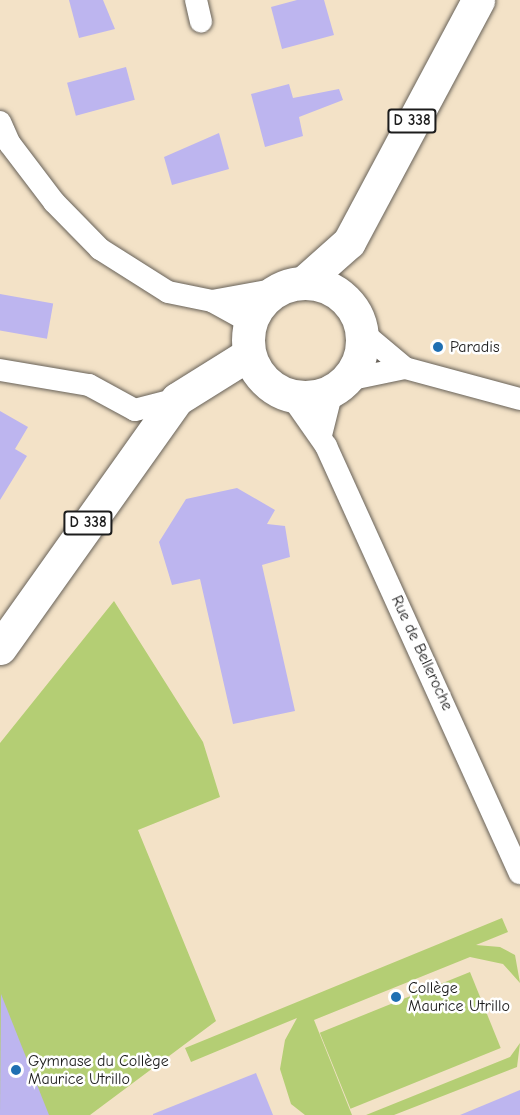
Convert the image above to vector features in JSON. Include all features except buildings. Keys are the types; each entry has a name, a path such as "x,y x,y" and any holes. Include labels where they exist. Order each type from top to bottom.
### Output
{"main road":[{"name":"D 338","path":"345,299 349,242 478,0"},
{"name":"D 338","path":"291,286 349,242"},
{"path":"291,286 345,299 362,332 359,357 340,385 263,363 291,286"},
{"name":"D 338","path":"0,648 177,399 263,363"}],"street":[{"path":"1,127 54,202 100,249 168,292 212,301 291,286"},
{"path":"212,301 263,363"},
{"path":"362,332 405,368 520,399"},
{"name":"Rue de Belleroche","path":"263,363 321,435 520,873"},
{"path":"321,435 340,385 405,368"},
{"path":"0,370 89,385 135,410 177,399"}],"green space":[{"path":"114,601 203,742 220,797 138,830 216,1021 90,1115 0,1115 0,743"},
{"path":"502,918 508,932 476,945 500,947 515,955 520,983 503,964 470,957 314,1020 352,1115 305,1115 291,1104 280,1069 285,1040 297,1018 191,1062 185,1048"},
{"path":"470,972 501,1048 351,1109 320,1033"},
{"path":"520,1043 517,1067 394,1115 366,1115 510,1057"}],"place":[{"name":"Paradis","path":"438,347"},
{"name":"Collège Maurice Utrillo","path":"396,997"},
{"name":"Gymnase du Collège Maurice Utrillo","path":"16,1070"}]}
